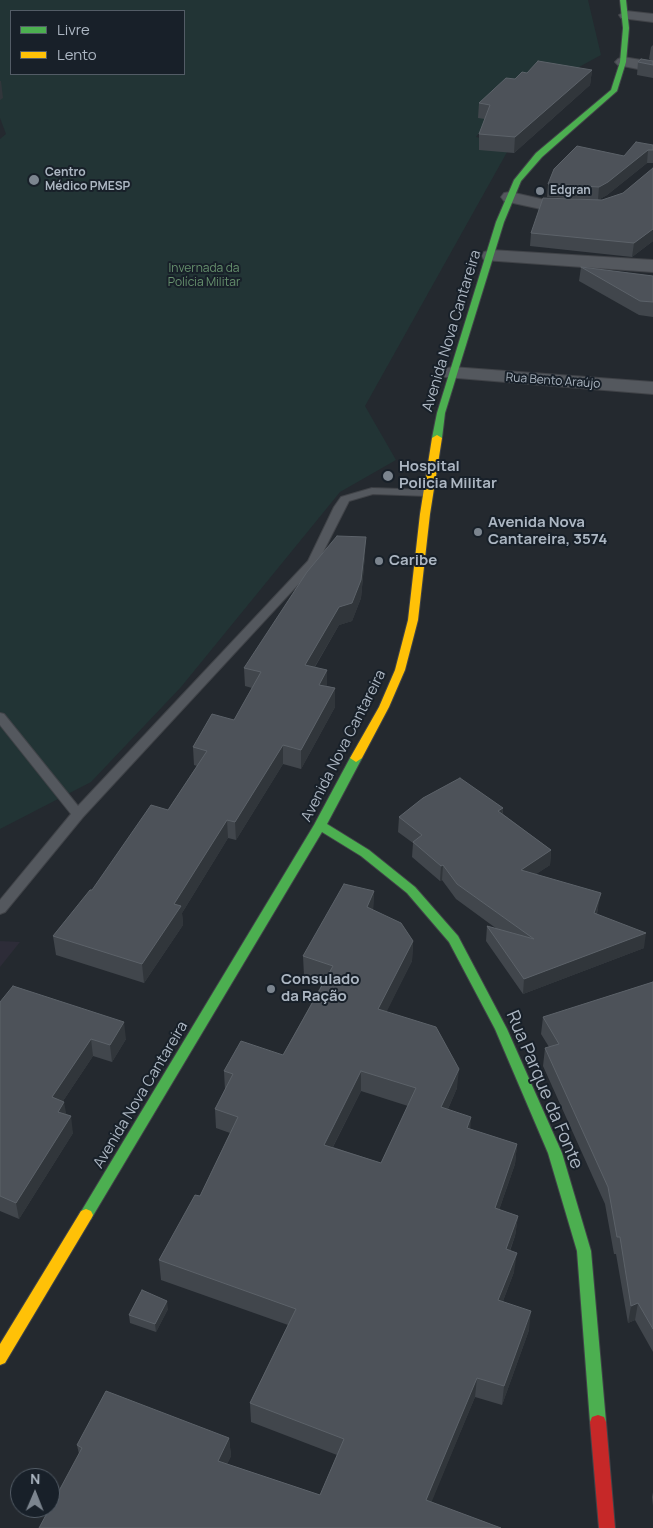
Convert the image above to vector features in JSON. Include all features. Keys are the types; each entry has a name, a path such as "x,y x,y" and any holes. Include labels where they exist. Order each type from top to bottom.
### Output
{"main road":[{"name":"Avenida Nova Cantareira","path":"0,1358 320,825 384,706 400,670 413,620 428,493 440,413 510,197 518,180 539,155 614,91 622,62 625,14"},
{"name":"Rua Parque da Fonte","path":"320,825 365,853 411,890 454,939 501,1028 555,1153 584,1251 607,1528"}],"street":[{"path":"625,14 653,18"},
{"path":"625,14 653,32"},
{"path":"622,62 653,67"},
{"path":"510,197 541,204 594,208"},
{"path":"491,256 653,266"},
{"name":"Rua Bento Araújo","path":"452,373 653,388"}],"lane":[{"path":"0,910 78,814 313,562 339,507 345,499 372,491 428,493"},
{"path":"0,716 78,814"}],"shaded area":[{"path":"0,941 20,942 0,967"}],"green space":[{"name":"Invernada da Polícia Militar","path":"0,0 588,0 601,55 493,114 476,137 511,145 365,406 396,460 340,492 181,687 91,782 0,829 0,139 6,134 0,118"}],"building":[{"path":"641,59 653,61 653,65 638,62"},
{"path":"538,61 592,70 515,137 479,134 490,105 479,103 506,78 515,79 522,72 527,73"},
{"path":"636,142 653,145 653,150 648,150 599,187 548,184 554,169 577,146 624,156"},
{"path":"653,168 653,229 634,243 531,233 543,198 602,200 623,193"},
{"path":"581,267 653,276 653,302 640,301"},
{"path":"337,536 366,537 361,580 352,603 339,607 305,665 327,670 319,685 335,688 301,750 283,745 235,822 227,820 174,904 181,906 142,964 53,936 90,890 92,890 151,805 168,810 207,751 193,747 212,714 234,720 261,672 244,668 307,572"},
{"path":"460,778 503,808 498,811 551,850 521,870 601,893 594,913 646,933 524,979 487,926 534,939 457,884 443,865 441,866 413,842 422,835 399,817 423,798"},
{"path":"344,884 374,891 367,907 401,923 413,941 378,1009 436,1027 459,1069 441,1107 471,1117 467,1128 517,1144 495,1208 518,1216 506,1249 517,1253 498,1300 531,1311 504,1386 477,1378 426,1500 501,1528 39,1528 44,1518 60,1518 60,1489 82,1448 77,1445 106,1391 229,1438 218,1461 320,1495 344,1439 250,1403 296,1309 159,1260 195,1195 200,1196 238,1117 215,1109 233,1074 224,1071 241,1041 283,1055 333,966 303,956","holes":["361,1071 416,1088 381,1163 324,1145"]},
{"path":"653,982 653,1329 638,1303 631,1306 620,1237 617,1237 608,1187 545,1048 559,1044 543,1017"},
{"path":"13,986 124,1022 110,1045 91,1039 52,1097 64,1102 58,1112 71,1116 16,1203 0,1196 0,1002"},
{"path":"142,1290 167,1301 155,1324 129,1315"}],"traffic: fast":[{"path":"437,438 441,413 500,222 518,180 539,155 614,91 623,62 626,28 623,0"},
{"path":"86,1215 320,825 356,758"},
{"path":"320,825 365,853 411,890 454,939 501,1029 555,1153 584,1251 598,1422"}],"traffic: slow":[{"path":"356,758 384,707 400,670 413,620 425,514 437,438"},
{"path":"0,1358 86,1215"}],"traffic: jam":[{"path":"598,1422 607,1528"}],"place":[{"name":"Centro Médico PMESP","path":"34,180"},
{"name":"Edgran","path":"540,191"},
{"name":"Hospital Policia Militar","path":"388,476"},
{"name":"Avenida Nova Cantareira, 3574","path":"478,532"},
{"name":"Caribe","path":"379,561"},
{"name":"Consulado da Ração","path":"271,989"}]}
